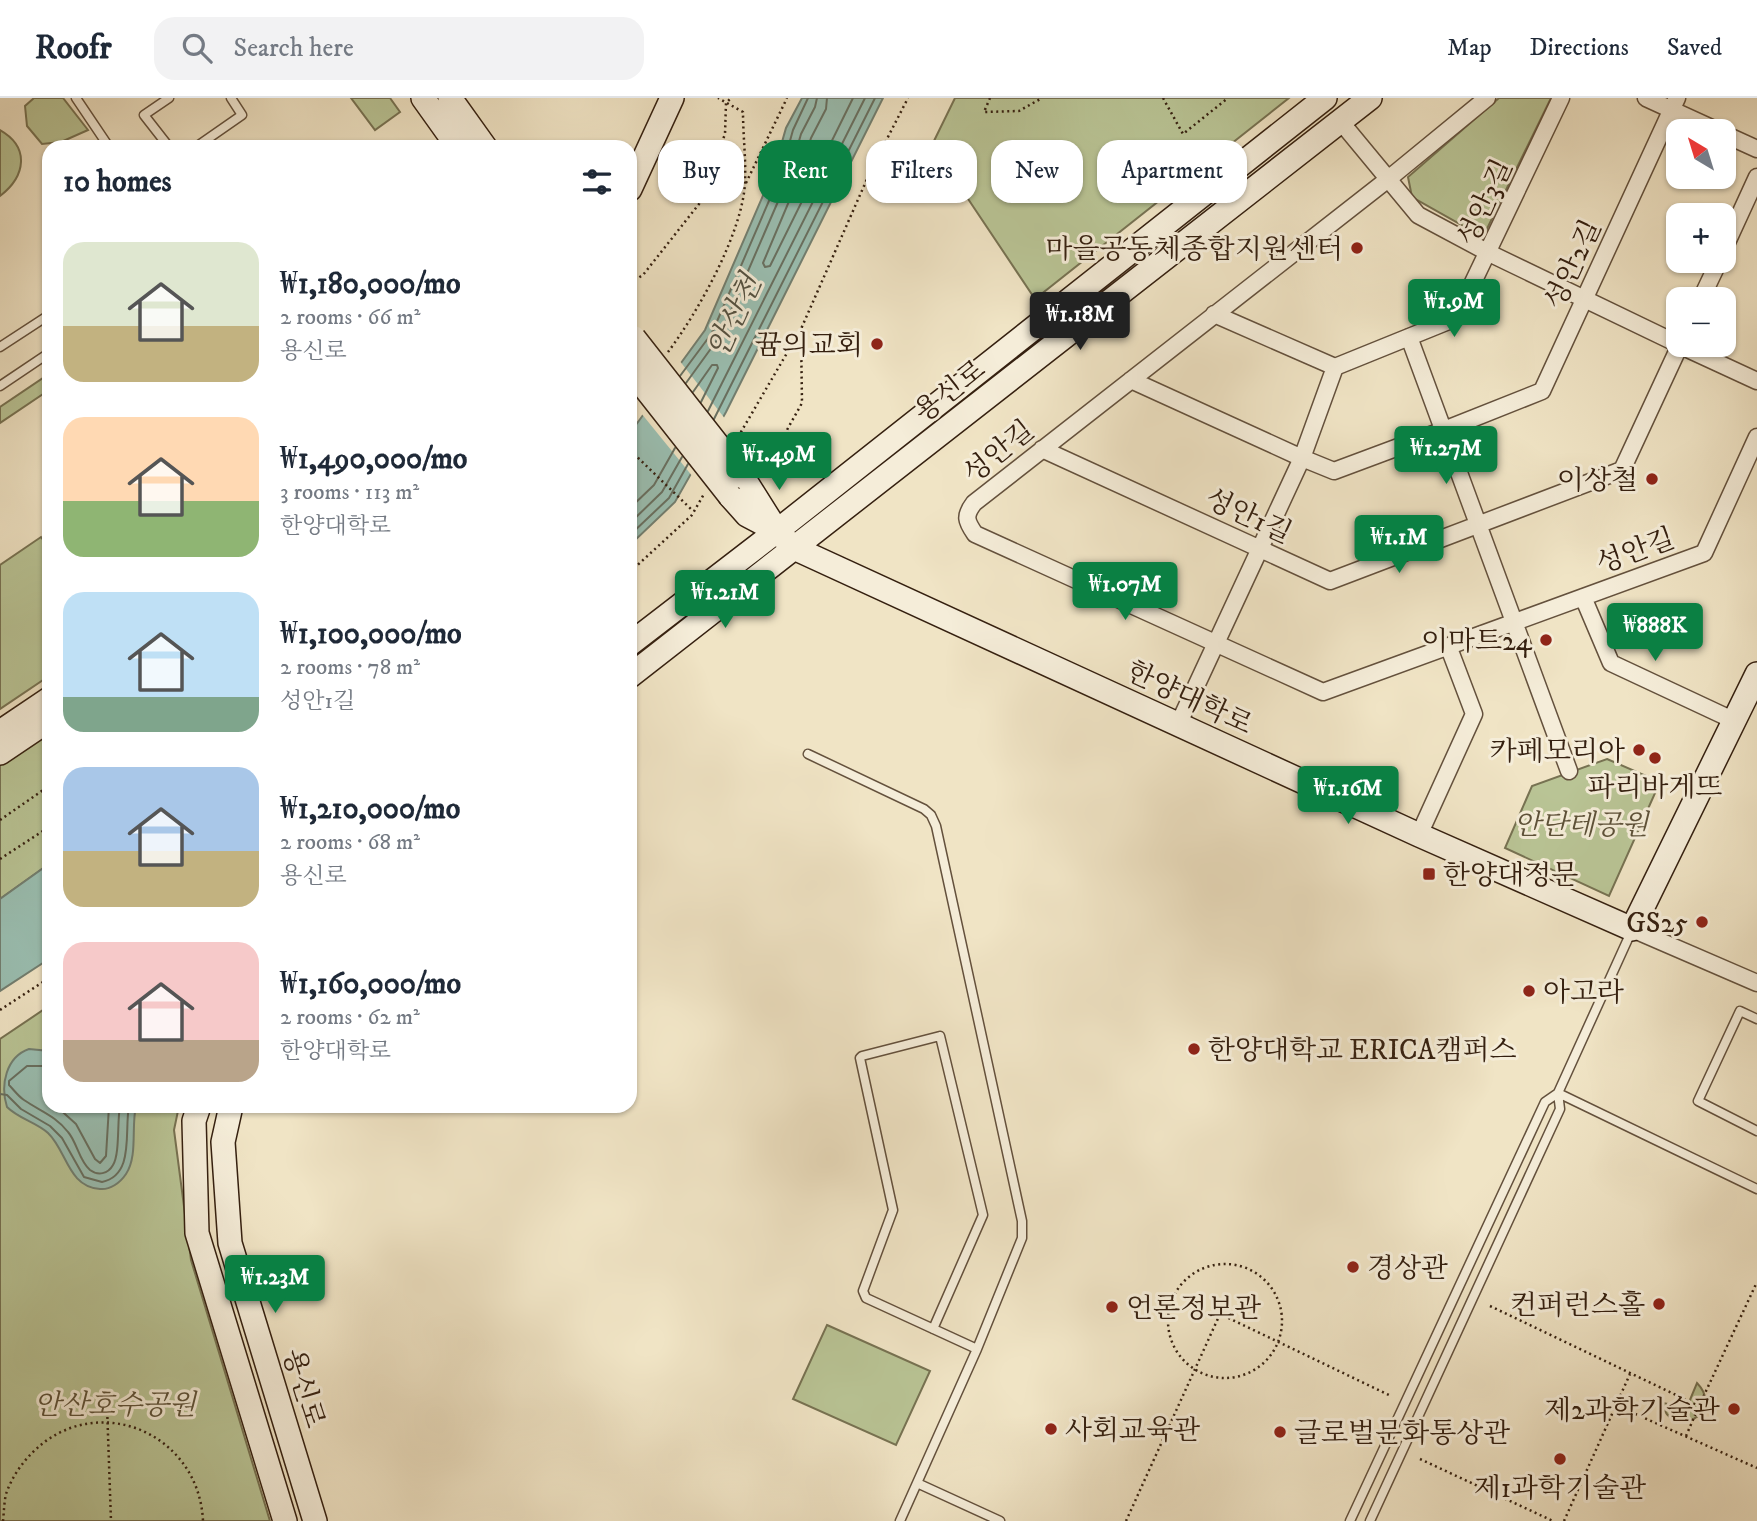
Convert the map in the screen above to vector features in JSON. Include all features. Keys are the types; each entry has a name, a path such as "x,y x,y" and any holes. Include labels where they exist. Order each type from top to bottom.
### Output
{"main road":[{"path":"423,98 453,140"},
{"path":"450,98 480,140"},
{"path":"637,173 672,98"},
{"path":"1323,98 1341,122"},
{"name":"용신로","path":"637,639 1323,98"},
{"name":"용신로","path":"637,671 1370,98"},
{"name":"한양대학로","path":"637,341 748,484 776,531"},
{"name":"한양대학로","path":"637,378 747,515 776,531 794,548 1419,835 1632,929"},
{"path":"1632,929 1757,674"},
{"path":"0,732 42,704"},
{"path":"0,753 42,725"},
{"name":"용신로","path":"197,1113 194,1121 197,1233 285,1521"},
{"name":"용신로","path":"229,1113 223,1142 230,1243 315,1521"}],"street":[{"name":"성안길","path":"1487,98 1387,180 974,503 967,513 966,522 975,534 1323,692 1704,553 1757,436"},
{"name":"성안3길","path":"1335,367 1456,318 1561,98"},
{"path":"1646,98 1674,104 1698,119"},
{"name":"성안2길","path":"1131,380 1334,471 1542,391 1674,104"},
{"path":"1341,122 1418,215 1489,253 1666,339"},
{"path":"1736,139 1757,149"},
{"path":"1736,223 1757,177"},
{"path":"1178,725 1302,458 1335,367 1214,314"},
{"path":"1409,337 1569,771"},
{"name":"성안1길","path":"1042,449 1329,581 1622,471 1674,357"},
{"path":"1706,357 1757,380"},
{"name":"성안길","path":"1583,597 1611,663 1735,721"},
{"path":"1419,835 1474,714 1448,648"},
{"path":"1632,929 1757,983"}],"lane":[{"path":"76,98 104,140"},
{"path":"164,140 144,115 169,98"},
{"path":"206,140 242,115 231,98"},
{"path":"0,347 42,320"},
{"path":"0,386 42,358"},
{"path":"808,754 924,809 936,826 1022,1221 1022,1238 977,1349 900,1521"},
{"path":"1350,1521 1545,1102 1558,1093 1632,929"},
{"path":"1757,1019 1740,1011 1698,1101 1757,1131"},
{"path":"933,1328 983,1215 940,1036 862,1056 860,1062 893,1210 892,1219 863,1291 866,1298 977,1349"},
{"path":"1558,1093 1757,1189"},
{"path":"1370,1521 1560,1109 1558,1093"},
{"path":"917,1483 1000,1521"}],"path":[{"path":"718,98 743,112 746,184"},
{"path":"637,279 643,275 699,204 725,134 726,103 731,98"},
{"path":"662,360 685,329 736,231 746,184 788,98"},
{"path":"734,443 801,329 871,170 908,98"},
{"path":"990,98 984,113 1019,111 1042,98"},
{"path":"1163,98 1183,134 1228,98"},
{"path":"748,484 802,403 801,329"},
{"path":"637,457 694,511"},
{"path":"637,565 694,511 707,489"},
{"path":"0,820 42,791"},
{"path":"0,859 42,832"},
{"path":"0,1010 42,983"},
{"path":"1227,1263 1245,1266 1262,1276 1274,1290 1281,1308 1282,1327 1278,1342 1266,1361 1250,1372 1232,1378 1213,1377 1195,1370 1181,1358 1171,1342 1167,1324 1169,1304 1177,1287 1191,1274 1208,1265 1227,1263"},
{"path":"1686,1436 1757,1282"},
{"path":"1490,1306 1699,1406"},
{"path":"1126,1521 1220,1314 1389,1395"},
{"path":"1564,1521 1630,1373"},
{"path":"1615,1405 1757,1468"},
{"path":"107,1406 111,1521"},
{"path":"3,1521 6,1494 21,1464 44,1441 74,1426 107,1422 140,1429 168,1445 190,1471 202,1502 203,1521"},
{"path":"1420,1459 1553,1521"}],"green space":[{"path":"34,98 63,98 88,130 66,140 42,140 42,144 27,126 25,106"},
{"path":"351,98 390,98 400,112 375,130"},
{"path":"955,98 1289,98 1236,140 1097,140 1097,203 1156,203 1035,299 971,203 977,203 977,140 934,140"},
{"path":"1499,98 1551,98 1483,237 1412,197 1408,177"},
{"path":"0,130 16,145 21,162 15,180 0,196"},
{"path":"42,379 42,395 0,423 0,407"},
{"path":"42,538 42,681 0,709 0,565"},
{"path":"42,737 42,869 0,899 0,765"},
{"name":"안단테공원","path":"1607,759 1660,782 1609,896 1505,848 1532,786"},
{"name":"안산호수공원","path":"42,1011 42,1113 178,1113 174,1130 191,1260 270,1521 0,1521 0,1039"},
{"path":"827,1325 930,1371 896,1445 793,1399"},
{"path":"1697,1383 1704,1394 1705,1404 1701,1413 1685,1422 1675,1421 1667,1415 1662,1403 1687,1407"}],"water":[{"path":"802,98 883,98 852,160 852,140 783,140"},
{"name":"안산천","path":"760,203 830,203 726,412 675,502 637,538 637,423 705,330"},
{"path":"42,869 42,964 0,991 0,899"},
{"path":"29,1049 42,1050 42,1113 135,1113 132,1159 121,1180 100,1189 81,1182 48,1133 7,1107 4,1090 7,1073 10,1065"}],"pier":[{"path":"679,360 726,420 693,477 641,413"}],"place":[{"name":"마을공동체종합지원센터","path":"1357,248"},
{"name":"뀸의교회","path":"877,344"},
{"name":"이상철","path":"1652,479"},
{"name":"이마트24","path":"1546,640"},
{"name":"카페모리아","path":"1639,750"},
{"name":"파리바게뜨","path":"1655,758"},
{"name":"한양대정문","path":"1429,874"},
{"name":"GS25","path":"1702,922"},
{"name":"아고라","path":"1529,991"},
{"name":"한양대학교 ERICA캠퍼스","path":"1194,1049"},
{"name":"경상관","path":"1353,1267"},
{"name":"컨퍼런스홀","path":"1659,1304"},
{"name":"언론정보관","path":"1112,1307"},
{"name":"제2과학기술관","path":"1734,1409"},
{"name":"사회교육관","path":"1051,1429"},
{"name":"글로벌문화통상관","path":"1280,1432"},
{"name":"제1과학기술관","path":"1560,1459"}]}
